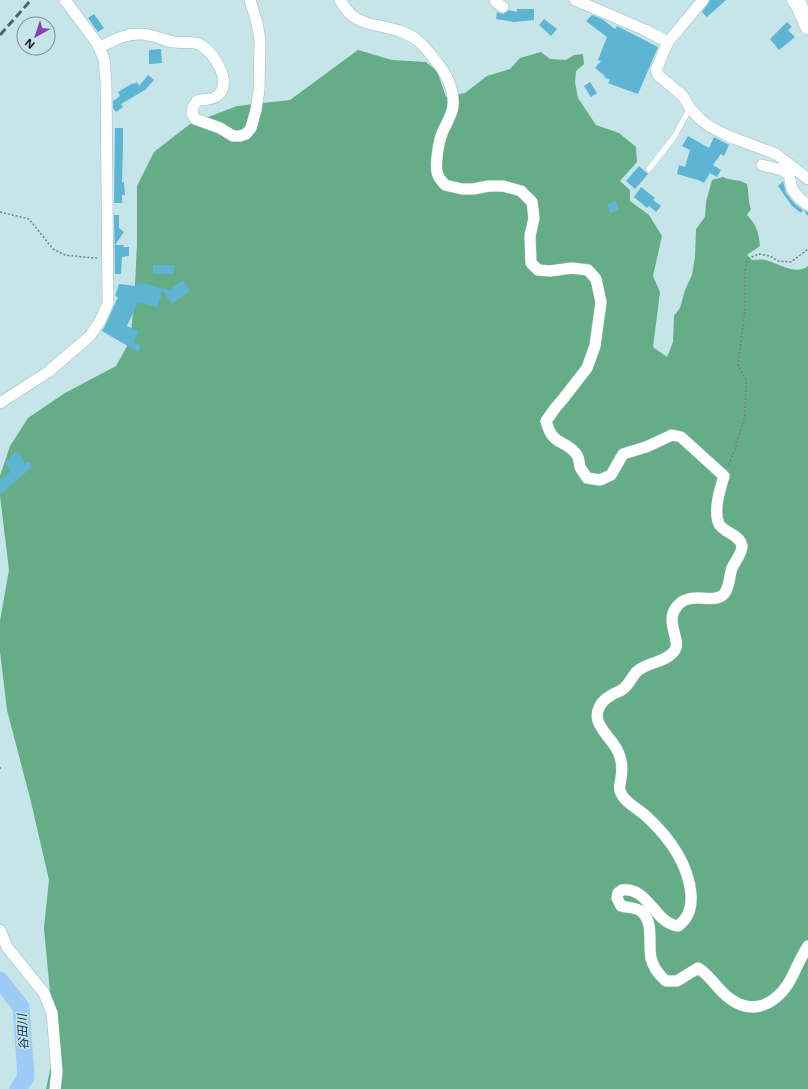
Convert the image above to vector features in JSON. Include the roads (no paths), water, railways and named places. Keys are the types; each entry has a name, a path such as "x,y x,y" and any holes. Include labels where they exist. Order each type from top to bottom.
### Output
{"main road":[{"path":"795,0 799,5 808,26"}],"street":[{"path":"0,403 48,372 90,336 100,321 108,303 106,82 104,59 99,48 65,0"},
{"path":"99,48 114,39 134,33 152,35 172,42 191,42 200,44 220,68 224,83 222,90 213,99 204,98 196,101 192,113 195,118 220,128 233,136 240,136 246,134 251,128 259,90 260,40 257,22 250,0"},
{"path":"340,0 355,19 403,33 419,41 444,73 453,93 453,105 450,117 442,132 438,148 437,175 445,185 473,190 488,186 503,186 521,191 532,202 534,218 530,236 531,263 538,270 572,268 588,270 596,279 601,302 595,346 587,368 546,422 549,432 556,441 569,448 577,456 580,467 587,478 600,480 612,476 623,454 658,442 663,438 672,435 681,436 724,476 718,499 717,517 720,525 740,540 742,547 731,571 728,587 724,594 717,598 686,599 676,608 672,615 674,634 677,644 675,650 660,660 640,669 634,674 630,683 622,690 604,699 599,706 598,713 598,720 620,756 621,778 619,788 622,796 673,844 683,864 690,888 691,902 688,914 684,921 678,926 672,925 665,921 640,894 635,891 622,890 618,893 617,898 621,906 636,908 642,911 646,917 649,931 651,958 659,976 666,981 677,981 698,968 705,972 729,998 743,1006 759,1007 768,1003 780,994 788,984 808,946"},
{"path":"575,0 645,30 668,42"},
{"path":"703,0 668,42 656,70 658,75 683,96 690,108 709,126 728,136 776,154 808,179"},
{"path":"762,165 782,170 789,176 792,189 799,198 808,205"},
{"path":"0,930 7,947 42,990 52,1013 57,1072 55,1089"}],"lane":[{"path":"649,169 674,137 690,108"}],"waterway":[{"name":"谷田川","path":"0,980 21,1007 26,1077 18,1089"}],"railway":[{"path":"0,35 31,0"}]}
